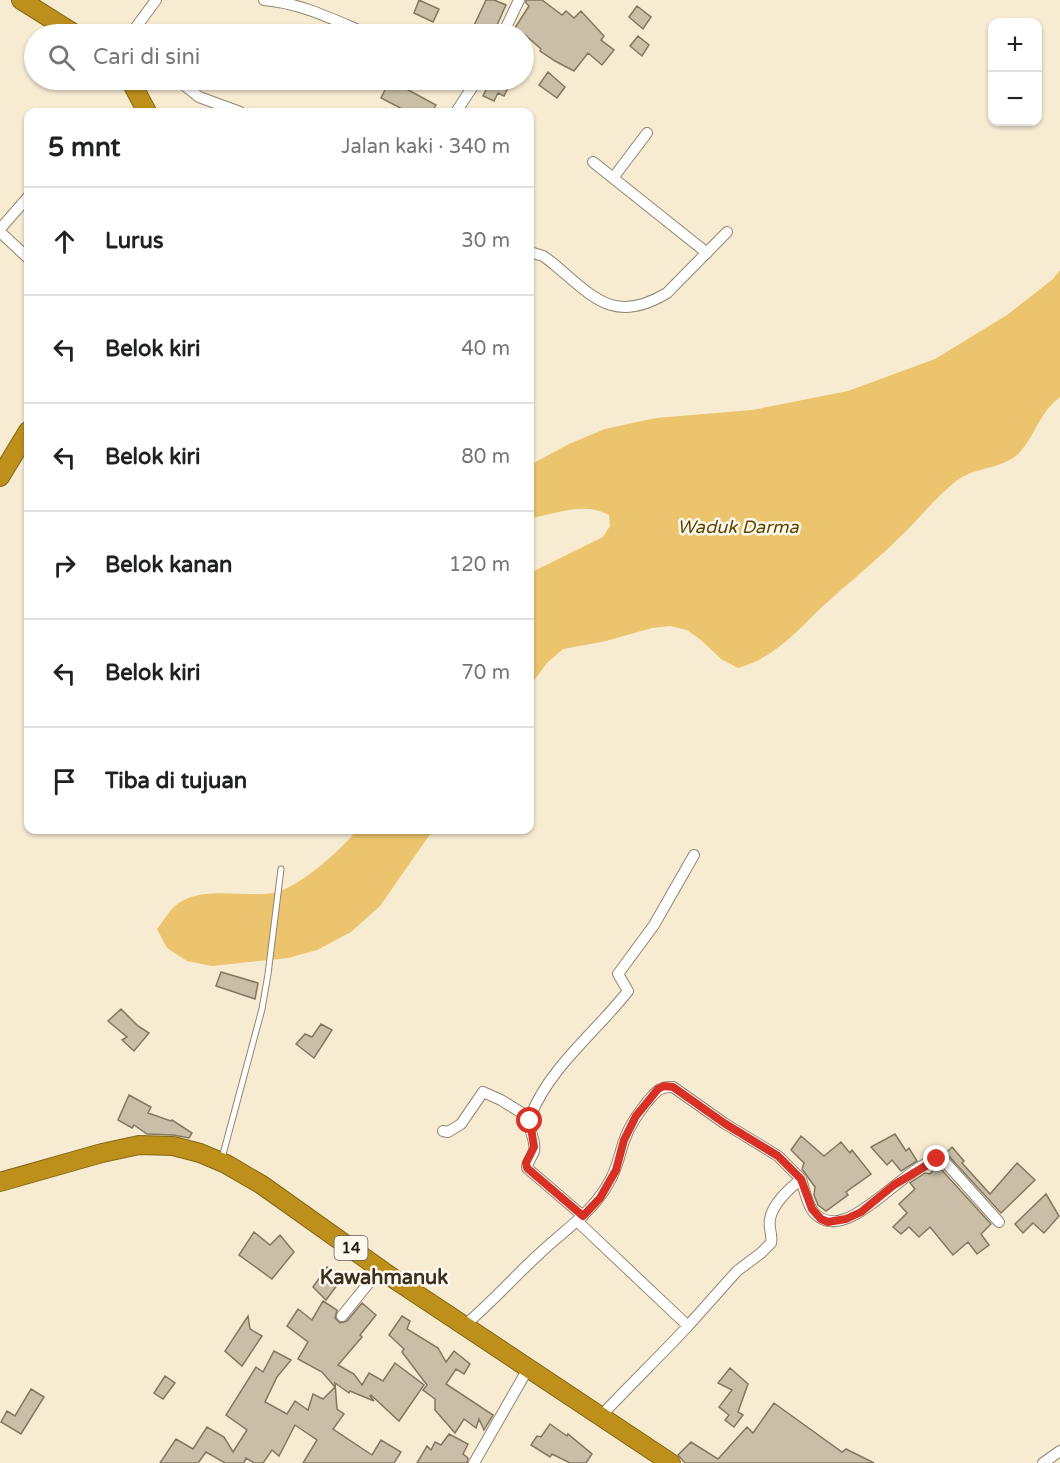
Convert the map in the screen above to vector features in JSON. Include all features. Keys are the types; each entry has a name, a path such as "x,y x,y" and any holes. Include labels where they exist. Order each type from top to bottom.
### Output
{"highway":[{"path":"21,0 59,24"},
{"path":"135,90 145,108"},
{"path":"0,477 24,438"},
{"name":"14","path":"0,1182 139,1145 173,1146 200,1153 262,1185 380,1269 529,1367 600,1418 671,1463"}],"street":[{"path":"138,24 156,0"},
{"path":"264,0 282,1 343,24"},
{"path":"508,24 519,0"},
{"path":"190,90 199,97 229,108"},
{"path":"459,108 470,90"},
{"path":"613,178 647,132"},
{"path":"593,162 706,253"},
{"path":"24,202 0,231 24,254"},
{"path":"534,253 550,261 598,300 620,309 632,307 667,293 727,231"},
{"path":"688,1326 527,1168 526,1163 534,1147 530,1118 544,1092 564,1064 628,991 618,974 654,925 694,855"},
{"path":"465,1325 489,1305 537,1255 600,1198 616,1170 624,1140 636,1116 658,1089 664,1086 673,1087 724,1123 778,1156 801,1179 812,1209 821,1219 828,1222 846,1219 861,1212 919,1168 933,1160 941,1159 999,1222"},
{"path":"443,1131 448,1132 461,1124 483,1092 530,1118"},
{"path":"600,1418 638,1376 652,1365 737,1271 768,1248 772,1239 770,1218 775,1208 801,1179"},
{"path":"342,1316 380,1269"},
{"path":"474,1463 529,1367"},
{"path":"1043,1463 1060,1451"}],"lane":[{"path":"221,1162 253,1045 268,974 281,869"}],"water":[{"name":"Waduk Darma","path":"1060,270 1060,397 1047,410 1020,452 1006,462 971,473 955,482 891,546 774,651 738,668 721,659 687,630 670,626 652,628 606,641 563,649 547,663 534,681 534,571 603,537 610,526 609,515 590,509 570,510 534,517 534,463 569,444 605,429 656,418 752,410 848,391 935,359 1007,315 1053,279"},
{"path":"353,834 430,834 380,906 351,932 317,950 288,958 212,966 187,961 167,948 157,929 171,910 181,902 193,897 219,893 273,893 283,890 307,876 341,848"}],"building":[{"path":"419,0 439,9 433,22 414,13"},
{"path":"486,0 494,0 506,5 497,24 475,24"},
{"path":"526,0 542,0 562,15 566,11 574,18 581,11 604,36 601,40 614,50 602,65 588,53 574,71 555,61 540,51 541,49 534,43 534,24 517,24 529,6"},
{"path":"637,6 651,17 643,29 629,17"},
{"path":"638,36 649,45 642,56 630,46"},
{"path":"548,72 565,87 557,98 539,85"},
{"path":"385,90 408,90 436,105 434,108 400,108 381,98"},
{"path":"486,90 507,90 504,96 498,93 494,101 483,96"},
{"path":"221,972 258,983 255,999 216,986"},
{"path":"121,1009 138,1026 149,1033 134,1051 122,1040 127,1037 108,1021"},
{"path":"321,1024 332,1030 314,1058 296,1044 305,1034 312,1037"},
{"path":"129,1095 151,1107 148,1113 172,1120 192,1133 189,1138 147,1134 134,1125 132,1128 118,1120"},
{"path":"895,1134 906,1151 909,1148 917,1161 901,1171 892,1160 887,1165 871,1147"},
{"path":"801,1136 824,1156 841,1142 850,1153 852,1150 871,1174 846,1192 848,1195 826,1211 818,1205 814,1195 815,1187 802,1169 804,1163 791,1150"},
{"path":"952,1147 964,1161 962,1163 990,1194 1017,1163 1035,1180 1001,1213 946,1153"},
{"path":"939,1167 991,1224 981,1234 989,1245 977,1254 968,1242 953,1255 930,1227 919,1237 909,1227 901,1234 893,1227 907,1213 899,1204 915,1189 910,1183"},
{"path":"1046,1194 1059,1216 1044,1233 1033,1223 1023,1233 1015,1224"},
{"path":"254,1232 270,1245 280,1235 294,1252 272,1279 239,1255"},
{"path":"327,1267 344,1276 326,1300 313,1287"},
{"path":"323,1301 337,1310 335,1318 340,1323 347,1321 362,1303 376,1315 360,1335 362,1337 338,1365 354,1374 362,1385 369,1373 383,1381 395,1363 424,1385 399,1421 371,1395 374,1401 350,1391 349,1393 335,1383 337,1409 344,1414 333,1429 372,1455 381,1440 401,1452 394,1463 303,1463 317,1440 295,1425 279,1456 272,1450 263,1463 254,1463 246,1458 244,1463 225,1463 206,1452 198,1463 160,1463 176,1439 193,1449 207,1427 224,1437 233,1452 247,1430 226,1415 256,1367 263,1372 274,1351 291,1360 277,1377 265,1402 287,1414 295,1401 308,1410 313,1394 323,1399 335,1387 322,1372 298,1359 308,1342 287,1326 298,1309 312,1320"},
{"path":"248,1316 250,1329 262,1336 242,1366 225,1351"},
{"path":"402,1316 410,1321 407,1329 438,1348 446,1362 454,1351 470,1364 464,1374 456,1369 446,1384 493,1415 484,1430 479,1419 476,1428 464,1419 455,1433 435,1410 435,1399 423,1390 427,1385 402,1352 404,1349 389,1335"},
{"path":"730,1368 748,1384 738,1412 743,1415 734,1427 725,1420 729,1415 719,1407 732,1390 718,1383"},
{"path":"165,1376 175,1383 163,1399 154,1393"},
{"path":"31,1389 44,1397 21,1434 1,1422 7,1411 15,1416"},
{"path":"774,1403 842,1452 846,1449 874,1463 685,1463 678,1455 691,1442 718,1459 747,1427 753,1433"},
{"path":"550,1424 567,1436 568,1434 592,1454 586,1463 570,1463 552,1454 550,1457 531,1445 537,1436 541,1437"},
{"path":"449,1434 468,1444 463,1454 468,1458 467,1463 417,1463 427,1446 431,1450 435,1442 441,1445"}],"district":[{"name":"Kawahmanuk","path":"384,1278"}],"route":[{"path":"530,1121 534,1151 526,1163 529,1172 583,1216 600,1198 616,1170 624,1140 636,1116 658,1089 664,1086 673,1087 724,1123 778,1156 801,1179 812,1209 821,1219 828,1222 846,1219 861,1212 894,1185 937,1159"}]}
